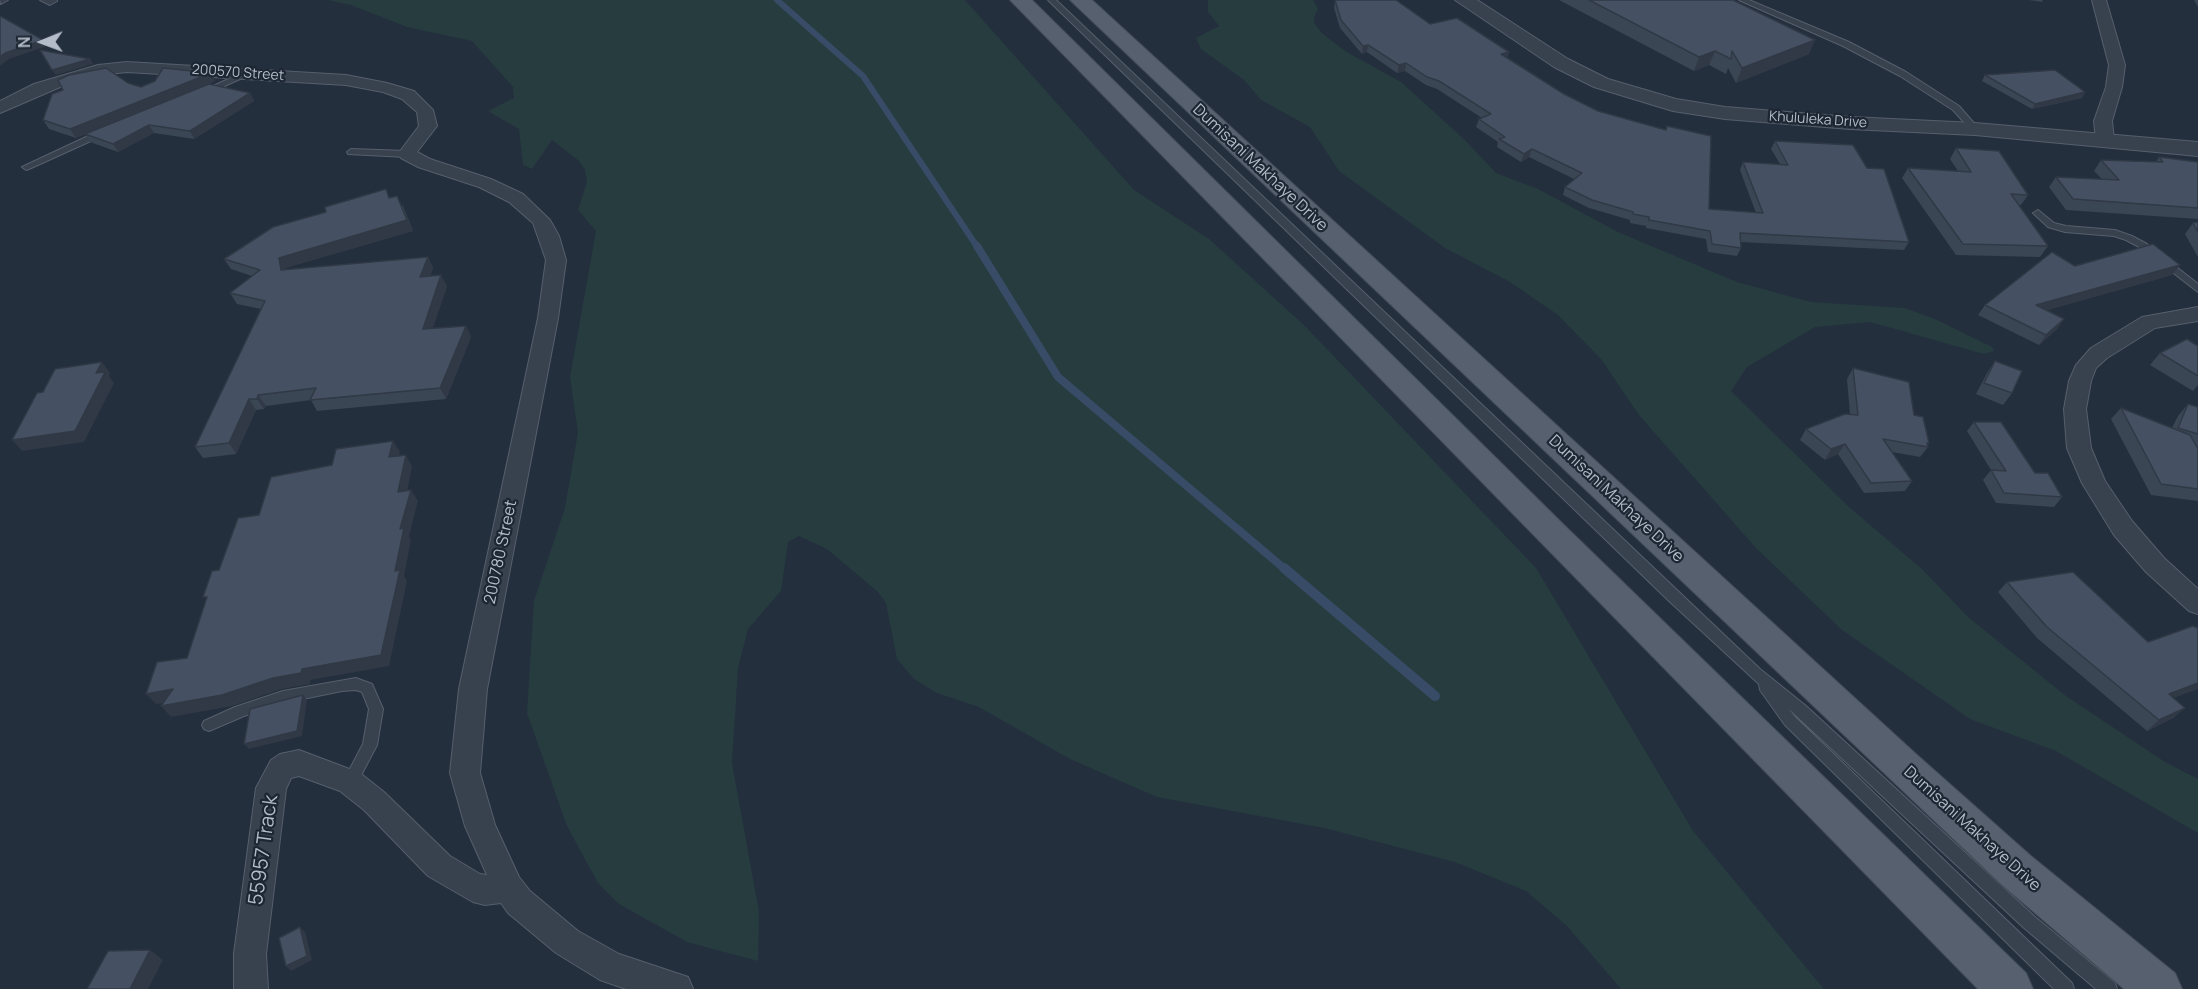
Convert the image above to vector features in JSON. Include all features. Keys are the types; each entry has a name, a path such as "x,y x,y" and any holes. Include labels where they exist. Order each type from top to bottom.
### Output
{"main road":[{"path":"1020,0 1618,600 2010,989"},
{"name":"Dumisani Makhaye Drive","path":"1080,0 1902,766 2016,870 2159,989"}],"street":[{"name":"Khululeka Drive","path":"1464,0 1561,63 1601,83 1673,105 1725,113 1850,123 1976,129 2198,149"},
{"path":"2099,0 2117,65 2114,87 2103,121 2105,140"},
{"name":"200570 Street","path":"0,108 40,88 98,70 154,68 346,80 387,88 408,95 425,110 428,126 407,154"},
{"name":"200780 Street","path":"407,154 424,163 485,183 516,198 541,220 549,236 556,260 548,318 472,689 465,773 480,826 508,887 519,902 567,942 612,968 676,989"},
{"path":"2198,314 2149,322 2099,353 2087,365 2080,381 2075,409 2079,448 2094,483 2123,528 2155,565 2198,604"},
{"name":"55957 Track","path":"251,989 250,954 272,788 281,769 290,763 298,763 350,782 374,801 439,866 479,889 508,887"}],"lane":[{"path":"1052,0 1755,673 1801,710 2029,922 2109,989"},
{"path":"1743,0 1846,44 1903,75 1956,108 1976,129"},
{"path":"194,96 247,74"},
{"path":"26,167 115,127"},
{"name":"200780 Street","path":"351,153 407,154"},
{"path":"2038,213 2046,221 2058,227 2115,233 2128,238 2144,246 2198,289"},
{"path":"1755,673 1790,721 2066,989"},
{"path":"209,725 240,711 293,694 342,685 356,684 367,688 376,709 370,745 350,782"}],"green space":[{"path":"328,0 965,0 1134,190 1209,239 1305,326 1536,568 1693,831 1824,989 1621,989 1567,926 1526,891 1455,862 1324,828 1157,797 1070,759 979,707 937,693 914,679 897,659 886,603 878,592 827,549 799,536 788,542 781,591 748,629 738,668 732,763 759,912 758,961 687,942 619,904 598,883 567,826 527,713 534,601 565,508 578,432 570,377 596,231 578,210 587,182 585,170 579,161 552,140 532,169 523,165 519,129 488,111 514,98 513,87 472,41 407,27 351,5"},
{"path":"1208,0 1313,0 1318,9 1314,23 1323,34 1345,51 1401,82 1466,141 1496,173 1538,189 1618,232 1737,282 1811,302 1905,308 1937,320 1992,347 1994,351 1984,354 1870,322 1815,327 1747,367 1731,391 1849,507 1923,570 1968,617 2066,696 2165,762 2198,779 2198,833 2056,751 1970,719 1842,630 1756,548 1639,415 1601,359 1558,315 1510,282 1445,248 1339,171 1310,127 1261,100 1244,80 1201,49 1196,38 1219,26 1208,12"}],"building":[{"path":"1335,0 1396,0 1430,24 1457,18 1509,52 1501,54 1564,94 1598,111 1666,130 1667,126 1711,136 1709,209 1763,213 1743,162 1788,165 1775,141 1853,145 1867,168 1884,169 1909,242 1740,233 1741,248 1712,244 1710,231 1649,220 1649,217 1592,200 1565,187 1582,173 1532,149 1524,154 1499,139 1505,137 1479,119 1491,114 1406,63 1399,65 1368,45 1363,46 1341,20"},
{"path":"1589,0 1733,0 1815,40 1742,68 1732,51 1731,59 1715,51 1699,57"},
{"path":"0,16 43,40 5,53 0,57"},
{"path":"40,50 90,59 52,70"},
{"path":"106,68 128,83 141,87 155,81 163,68 211,73 70,129 43,120 52,94 63,90 58,80 69,75"},
{"path":"2055,70 2085,92 2035,104 1985,75"},
{"path":"209,84 250,93 190,131 149,125 113,144 85,134"},
{"path":"1956,148 1999,151 2028,195 2011,194 2048,246 1963,244 1908,168 1971,172"},
{"path":"2159,157 2198,162 2198,208 2073,199 2056,177 2119,180 2101,160 2163,162"},
{"path":"386,189 389,198 397,196 407,220 279,258 281,270 428,257 420,277 441,275 423,329 466,326 440,388 310,400 316,388 258,395 257,399 249,399 229,443 195,447 265,301 230,293 260,270 224,259 273,227 326,212 325,207"},
{"path":"2198,222 2198,232 2193,223"},
{"path":"2153,244 2180,265 2036,305 2064,319 2046,335 1985,305 2052,252 2075,266"},
{"path":"2187,339 2198,346 2198,376 2160,353"},
{"path":"1995,361 2022,371 2012,393 1984,383"},
{"path":"102,362 96,373 105,372 75,431 12,440 37,393 43,392 55,369"},
{"path":"1853,368 1909,382 1914,415 1923,417 1928,447 1883,439 1912,481 1871,483 1845,444 1831,449 1806,429 1845,414 1858,415"},
{"path":"2188,404 2198,407 2198,434 2178,428"},
{"path":"2121,408 2190,435 2198,449 2198,489 2161,484"},
{"path":"1974,422 2001,422 2035,473 2048,473 2062,497 2004,493 1991,470 2006,471"},
{"path":"393,441 389,457 406,455 398,492 411,490 400,529 404,528 395,571 400,570 381,655 302,669 301,673 273,678 222,695 161,706 173,689 146,694 157,662 187,658 207,597 203,597 212,571 219,570 238,518 259,515 271,477 332,465 336,449"},
{"path":"2073,572 2148,642 2193,626 2198,628 2198,683 2169,694 2185,708 2159,720 2047,627 2007,582"},
{"path":"303,695 297,731 244,744 250,709"},
{"path":"300,927 307,956 286,966 279,938"},
{"path":"150,950 130,989 87,989 108,951"}],"waterway":[{"path":"777,0 863,76 978,248"},
{"path":"977,246 1058,377 1286,570"},
{"path":"1284,568 1435,696"}]}
